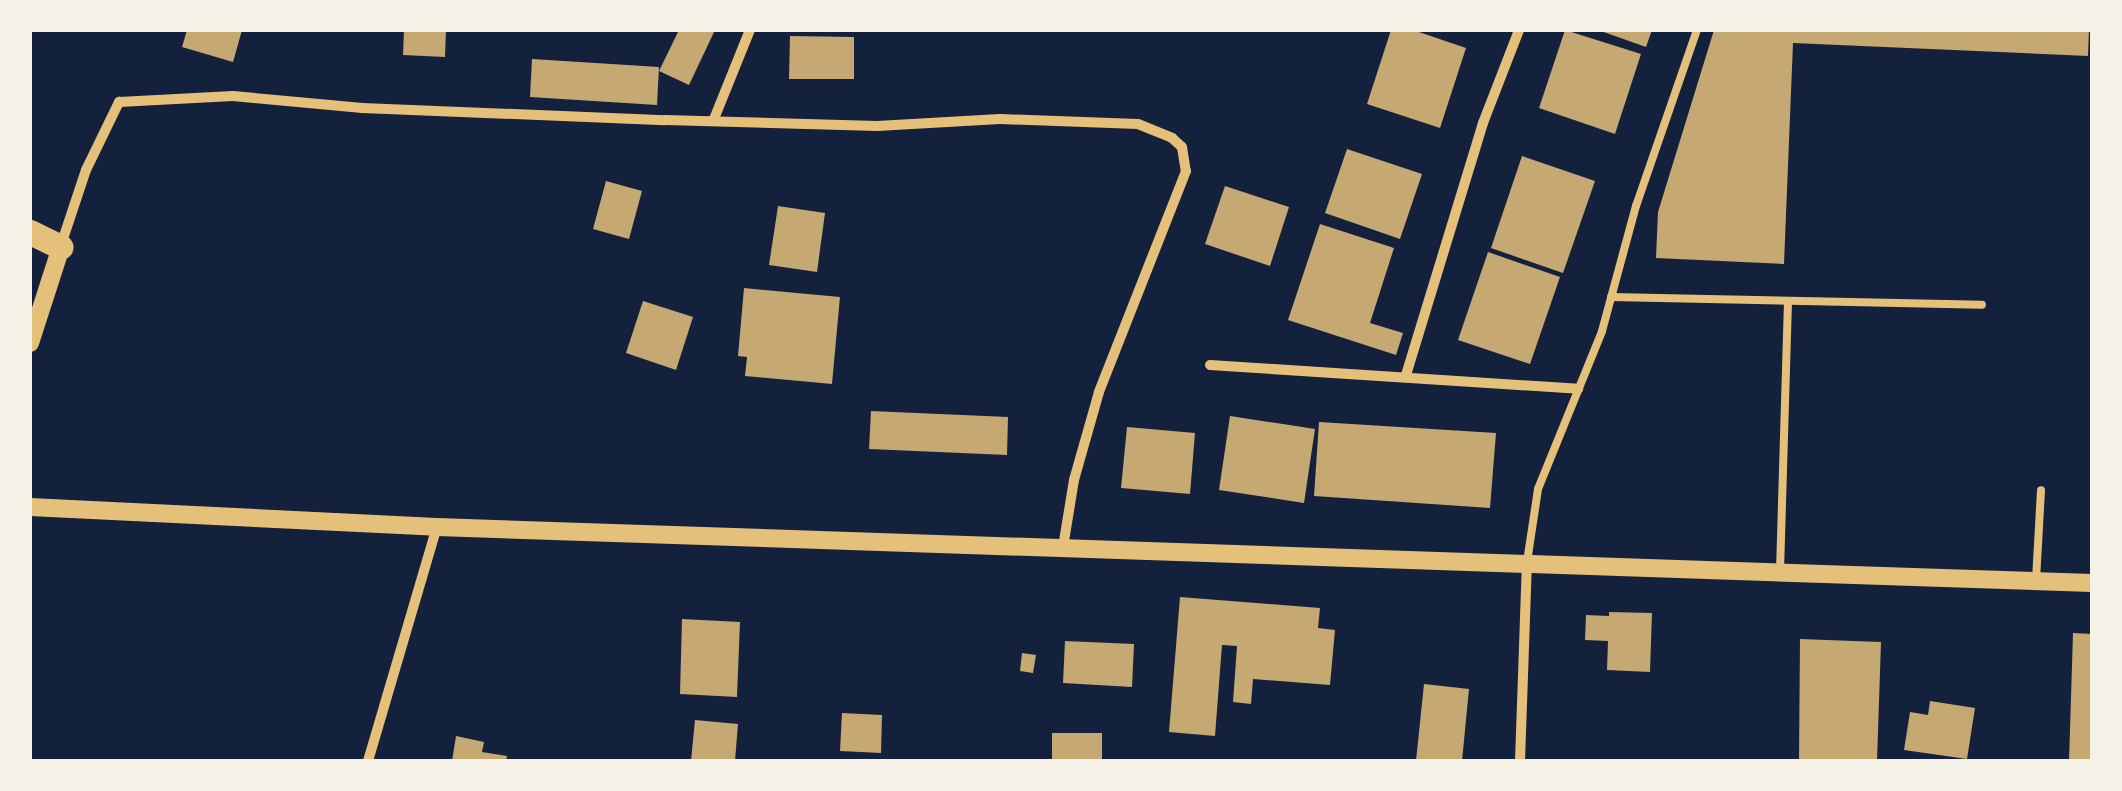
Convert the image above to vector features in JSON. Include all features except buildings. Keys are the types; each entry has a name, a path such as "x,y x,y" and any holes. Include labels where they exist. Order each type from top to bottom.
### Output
{"main road":[{"path":"30,232 61,247"}],"street":[{"path":"714,119 750,30"},
{"path":"1406,376 1483,123 1518,30"},
{"path":"30,342 86,170 119,102 233,96 362,108 878,126 1000,119 1138,124 1156,129 1182,147 1186,171 1099,392 1074,480 1063,547"},
{"path":"1210,364 1387,380 1406,376 1578,389"},
{"path":"30,507 437,527 2092,583"},
{"path":"368,761 437,527"},
{"path":"1520,761 1527,564"}],"lane":[{"path":"1527,564 1538,489 1611,297 1648,169 1697,30"},
{"path":"1611,297 1982,305"},
{"path":"1780,571 1788,301"},
{"path":"2036,581 2040,490"}]}
